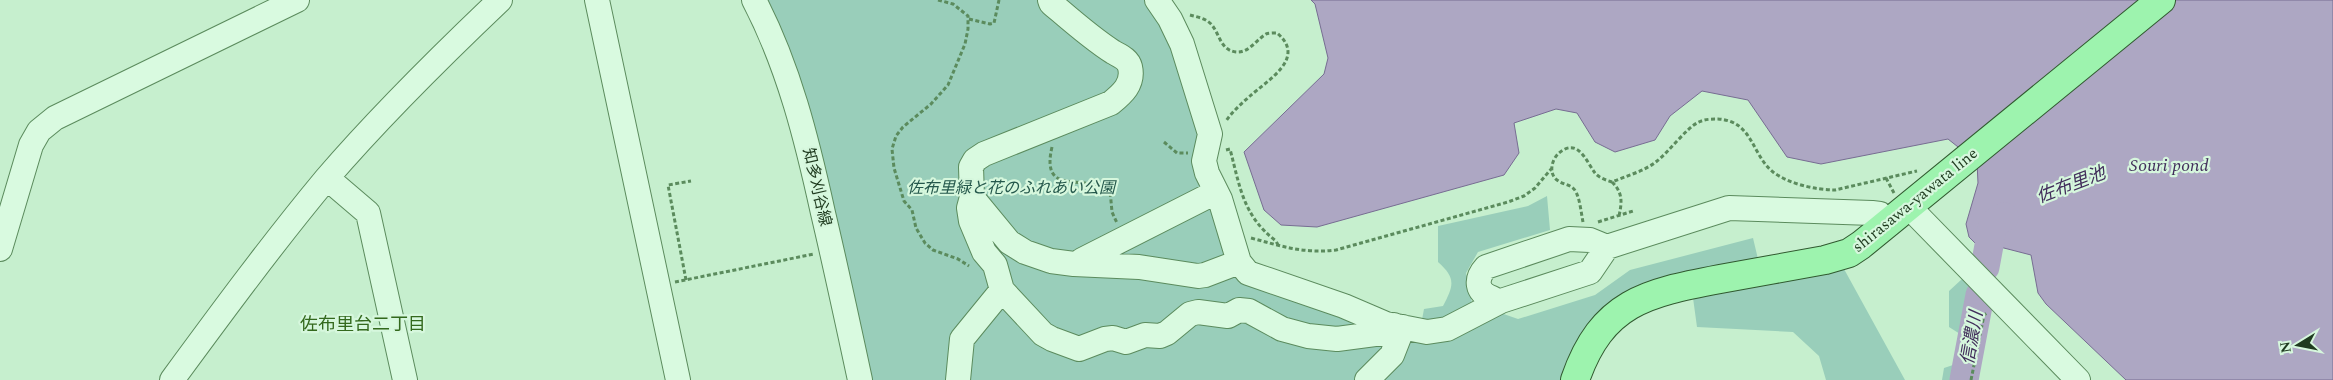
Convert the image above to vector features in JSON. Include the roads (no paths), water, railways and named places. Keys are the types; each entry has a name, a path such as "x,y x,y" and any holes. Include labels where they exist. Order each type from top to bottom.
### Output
{"main road":[{"name":"shirasawa-yawata line","path":"1575,380 1584,355 1594,339 1627,306 1645,296 1674,288 1841,255 1861,245 1899,216 2161,0"}],"street":[{"path":"0,249 26,161 39,131 55,118 297,0"},
{"path":"172,380 252,271 327,178 443,54 500,0"},
{"path":"597,0 678,380"},
{"name":"知多刈谷線","path":"754,0 787,75 809,150 860,380"},
{"path":"1050,0 1051,3 1081,29 1124,58 1130,66 1130,80 1124,92 1111,103 984,154 975,160 971,167 972,196 969,208 971,221 984,252 994,265 1002,290 1043,334 1079,349 1105,339 1113,338 1126,342 1145,335 1160,336 1167,333 1190,314 1198,312 1228,316 1239,310 1249,311 1282,329 1308,336 1337,339 1378,335 1390,332 1398,326"},
{"path":"1162,7 1182,44 1210,134 1204,161 1207,173 1216,192 1239,262 1248,273 1398,326 1427,332 1447,329 1494,304 1590,272 1607,247"},
{"path":"327,178 368,213 404,380"},
{"path":"1079,264 1082,260 1216,192"},
{"path":"972,196 1009,242 1025,252 1051,261 1139,267 1198,276 1239,262"},
{"path":"1494,304 1492,298 1483,295 1480,288 1480,273 1486,267 1569,239 1585,239 1607,247 1729,208 1872,213 1899,216 1998,300 2078,380"},
{"path":"958,380 962,339 1002,290"},
{"path":"1367,380 1392,355 1398,326"}],"water":[{"name":"Souri pond","path":"1311,0 2333,0 2333,380 2126,380 2046,304 2038,293 2031,255 2000,247 1983,251 1969,237 1966,224 1978,183 1977,162 1948,139 1821,164 1787,157 1748,100 1702,91 1670,116 1655,140 1615,152 1595,142 1577,113 1556,109 1514,123 1519,153 1504,175 1317,227 1281,225 1264,210 1244,152 1324,74 1328,58 1315,4"}],"waterway":[{"name":"信濃川","path":"1985,267 1993,224 2004,217"},
{"name":"信濃川","path":"1964,380 1980,295"}],"district":[{"name":"佐布里台二丁目","path":"363,324"}],"water label":[{"name":"佐布里池","path":"2071,185"}],"park label":[{"name":"佐布里緑と花のふれあい公園","path":"1011,188"}]}
